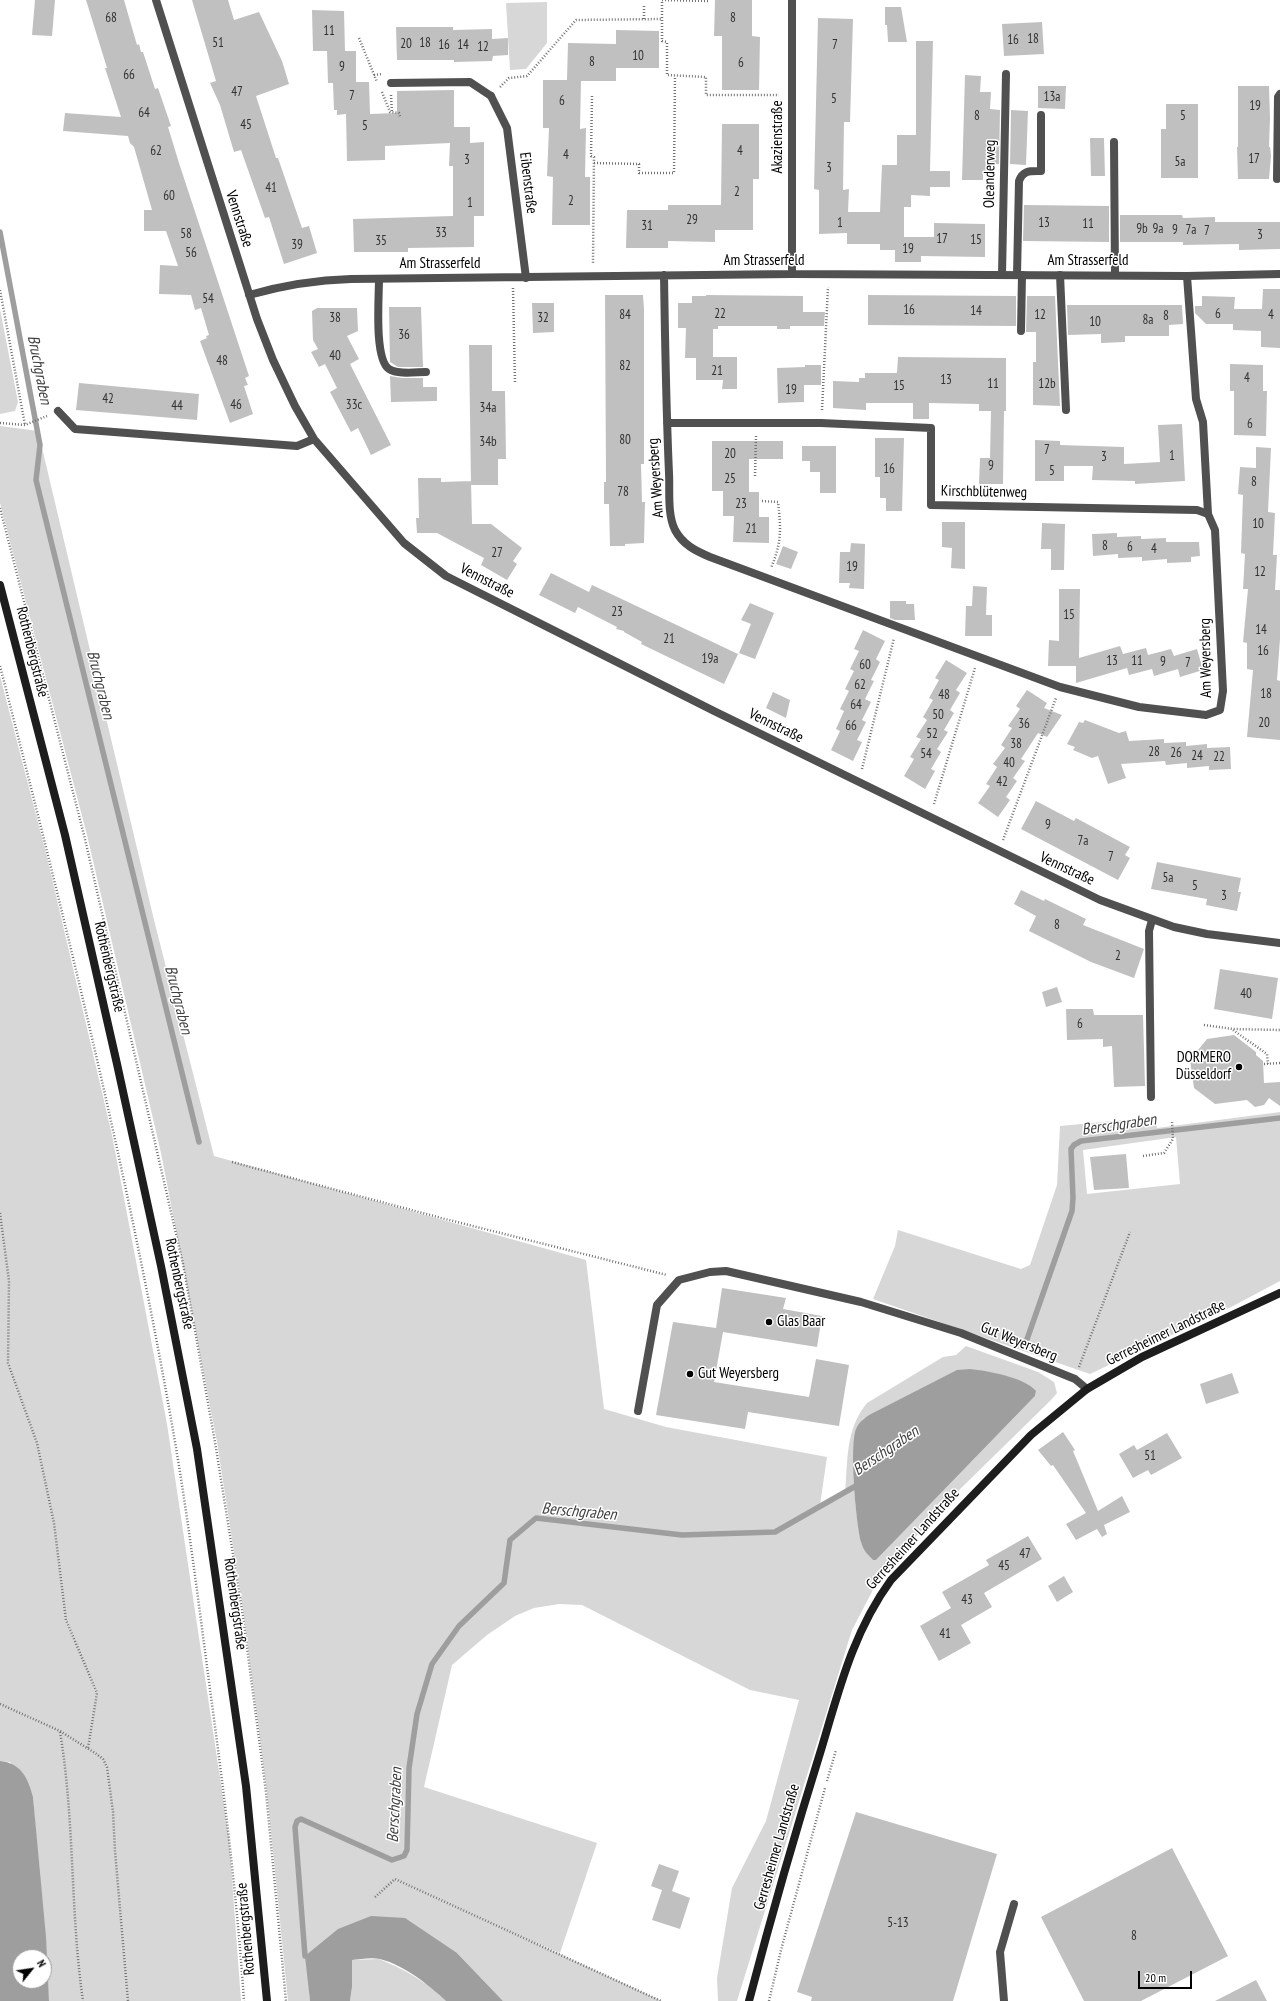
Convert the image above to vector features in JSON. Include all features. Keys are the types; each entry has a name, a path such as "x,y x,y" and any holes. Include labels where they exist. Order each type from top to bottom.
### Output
{"main road":[{"name":"Rothenbergstraße","path":"0,584 65,835 161,1266 197,1449 246,1786 267,2001"},
{"name":"Gerresheimer Landstraße","path":"749,2001 783,1874 852,1648 866,1619 891,1580 1031,1435 1087,1389 1142,1357 1280,1294"}],"street":[{"name":"Vennstraße","path":"156,0 249,295 273,360 295,406 314,439 404,544 446,576 1000,852 1100,900 1152,920 1207,934 1280,942"},
{"name":"Akazienstraße","path":"792,0 792,274"},
{"name":"Oleanderweg","path":"1002,275 1006,74"},
{"path":"391,83 470,82 491,96"},
{"path":"1277,178 1278,97 1280,94"},
{"name":"Eibenstraße","path":"491,96 506,128 526,278"},
{"path":"1021,331 1019,275 1019,181 1023,173 1028,171 1040,171 1041,114"},
{"path":"1114,142 1115,275"},
{"name":"Am Strasserfeld","path":"249,295 273,288 314,280 792,274 1187,276 1280,274"},
{"name":"Am Weyersberg","path":"664,275 667,423 671,512 675,529 683,542 695,550 1060,686 1139,707 1206,715 1220,710 1223,691 1215,530 1208,514"},
{"path":"1060,275 1066,410"},
{"path":"1187,276 1196,399 1203,422 1208,514"},
{"path":"379,279 380,350 384,364 390,370 398,372 426,372"},
{"path":"58,411 75,429 297,446 314,439"},
{"name":"Kirschblütenweg","path":"667,423 821,423 931,428 931,505 1197,510 1208,514"},
{"path":"1151,1097 1149,931 1152,920"},
{"name":"Gut Weyersberg","path":"679,1280 710,1272 726,1271 861,1302 961,1333 1075,1379 1087,1389"},
{"path":"638,1411 657,1305 679,1280"},
{"path":"1004,2001 1000,1952 1014,1904"}],"path":[{"path":"708,1 662,0 662,42 667,42 667,76 706,77 706,95 792,95"},
{"path":"644,6 644,19"},
{"path":"491,96 509,78 528,76 576,20 662,19"},
{"path":"359,38 390,112 399,113 400,117"},
{"path":"594,163 639,164 638,173 674,173 675,76"},
{"path":"592,96 591,156 594,157 592,276"},
{"path":"821,423 829,275"},
{"path":"512,278 515,383"},
{"path":"0,290 25,425"},
{"path":"0,424 25,425 58,411"},
{"path":"755,476 756,423"},
{"path":"762,501 778,502 781,527 779,548 767,578"},
{"path":"862,770 897,626"},
{"path":"933,807 936,792 979,656"},
{"name":"Rothenbergstraße","path":"0,666 49,857 114,1136 171,1420 203,1636 230,1839 244,2001"},
{"path":"1002,843 1060,686"},
{"path":"1204,1025 1233,1029 1279,1029"},
{"path":"1233,1029 1267,1054 1268,1064"},
{"path":"1264,1064 1280,1063"},
{"path":"1143,1156 1164,1153 1173,1139 1172,1123"},
{"path":"232,1162 445,1219 664,1274 679,1280"},
{"path":"0,1213 9,1281 8,1363 37,1443 54,1523 66,1620 97,1693 88,1748"},
{"path":"1075,1379 1130,1232"},
{"path":"0,1704 60,1731 103,1759 107,1767 111,1787 128,2001"},
{"path":"60,1731 67,1775 83,2001"},
{"path":"769,2001 780,1950 838,1744"},
{"path":"375,1897 394,1879 662,2001"}],"shaded area":[{"path":"547,2 547,43 526,69 510,70 506,3"},
{"path":"0,309 18,402 15,411 0,414"},
{"path":"0,426 38,431 154,920 214,1156 586,1260 604,1409 666,1427 827,1457 820,1505 774,1531 680,1533 537,1518 682,1537 775,1534 845,1494 847,1457 851,1435 860,1413 867,1403 943,1357 956,1355 966,1346 1038,1372 1054,1382 1057,1393 1051,1400 953,1496 899,1555 875,1586 852,1630 737,2001 718,2001 717,1978 732,1888 766,1821 799,1700 750,1690 582,1605 559,1604 534,1608 515,1616 487,1635 452,1665 424,1787 597,1843 560,1953 523,1937 662,2001 503,2001 457,1953 306,1956 310,2001 288,2001 267,1792 244,1617 217,1442 161,1153 87,835 0,503","holes":["1036,1391 1035,1396 876,1560 873,1560 866,1552 861,1542 854,1486 854,1441 857,1427 864,1418"]},
{"path":"0,676 47,857 112,1135 167,1424 229,1838 241,2001 49,2001 48,1989 52,1989 52,1949 45,1949 33,1797 10,1762 0,1761"},
{"path":"1280,1112 1280,1281 1233,1306 1090,1374 873,1299 895,1246 898,1230 1021,1269 1030,1265 1057,1185 1060,1126 1156,1117 1157,1128","holes":["1176,1137 1180,1184 1087,1194 1083,1150"]},
{"path":"379,1959 415,1977 430,1987 446,2001 350,2001 352,1987 352,1960"}],"water":[{"path":"970,1369 1015,1378 1036,1391 1035,1396 876,1560 873,1560 862,1545 857,1518 853,1451 857,1427 862,1420 871,1414 957,1370"},
{"path":"0,1761 7,1762 18,1768 26,1778 33,1797 46,1937 47,1949 12,1949 12,1989 48,1989 49,2001 0,2001"},
{"path":"371,1916 405,1918 457,1953 503,2001 446,2001 424,1982 399,1966 380,1959 366,1958 352,1960 352,1987 350,2001 310,2001 305,1956 338,1929"}],"building":[{"path":"35,0 55,0 52,36 32,35"},
{"path":"86,0 124,0 137,45 139,44 141,52 143,52 155,89 158,88 171,126 168,127 179,163 249,376 245,378 248,385 244,386 253,414 230,423 200,341 207,338 206,336 209,335 201,308 195,310 191,295 159,294 160,265 178,266 166,231 144,231 144,210 152,210 134,147 130,143 128,136 63,131 65,113 121,117 105,68 107,68"},
{"path":"192,0 228,0 234,20 259,12 282,61 289,84 256,96 276,158 278,158 302,228 309,226 317,253 284,264 269,217 265,218 241,150 234,152 220,105 210,83 216,81"},
{"path":"715,0 752,0 752,36 760,37 759,90 722,90 722,36 714,36"},
{"path":"885,7 901,7 907,42 888,42 887,25 885,25"},
{"path":"312,10 344,11 345,51 356,51 356,82 369,82 370,114 397,113 397,91 454,90 454,127 470,127 470,143 484,142 484,216 474,216 474,247 408,248 408,252 354,252 353,219 453,216 453,166 449,166 450,143 385,146 385,160 347,161 346,114 337,115 337,110 334,110 333,83 328,83 327,51 313,51"},
{"path":"818,18 853,19 850,122 844,122 843,190 849,189 848,212 880,212 882,165 897,165 897,135 916,135 916,41 933,41 930,171 950,171 950,187 930,187 930,196 911,195 911,207 904,207 904,237 934,237 934,223 985,224 985,257 921,256 921,262 895,262 895,250 880,250 880,244 847,244 847,233 819,234 819,190 814,189"},
{"path":"1042,22 1044,54 1004,56 1002,24"},
{"path":"396,27 453,27 453,30 492,29 492,39 508,38 508,55 493,56 492,61 454,62 454,60 397,60"},
{"path":"616,30 659,31 659,68 616,68 616,81 581,81 580,129 586,128 585,177 590,177 590,225 552,225 553,177 547,176 549,128 543,128 543,80 567,80 568,43 616,44"},
{"path":"965,75 981,76 980,92 991,92 990,109 1000,110 999,164 989,164 989,172 983,172 983,180 962,180"},
{"path":"1038,86 1066,86 1065,109 1038,108"},
{"path":"1238,86 1269,86 1269,147 1271,156 1269,179 1238,179"},
{"path":"1166,104 1198,104 1198,178 1161,178 1161,129 1166,129"},
{"path":"1011,110 1028,111 1026,165 1010,164"},
{"path":"722,124 759,124 759,179 753,179 753,230 715,230 715,242 668,241 668,248 626,248 627,210 668,210 668,205 721,205"},
{"path":"1090,138 1104,138 1105,176 1091,176"},
{"path":"1024,205 1109,206 1109,242 1023,241"},
{"path":"1120,215 1182,215 1183,218 1215,217 1215,222 1280,222 1280,249 1239,250 1239,244 1183,245 1183,242 1120,242"},
{"path":"1263,289 1280,289 1280,348 1261,347 1261,331 1233,330 1233,324 1206,324 1195,313 1195,306 1202,306 1202,296 1235,297 1234,309 1262,309"},
{"path":"605,295 643,295 644,464 641,464 642,502 645,502 644,543 625,544 625,546 610,546 609,504 604,504 604,482 606,482"},
{"path":"868,295 1016,296 1016,326 868,325"},
{"path":"692,296 803,296 803,312 825,312 824,326 790,326 790,329 777,329 777,326 718,326 718,329 713,329 713,357 737,357 737,389 722,389 723,380 696,380 696,358 685,358 686,328 678,328 678,303 692,303"},
{"path":"1027,296 1055,296 1060,406 1033,405 1033,362 1036,362 1036,332 1026,332"},
{"path":"532,303 554,303 554,332 533,333"},
{"path":"1067,305 1182,305 1183,324 1169,325 1169,336 1125,336 1125,342 1101,343 1101,334 1068,335"},
{"path":"389,307 421,307 423,367 398,367 390,362"},
{"path":"317,308 357,308 358,331 347,336 359,359 350,364 391,445 371,455 358,428 351,432 330,392 337,388 325,364 319,367 311,352 318,349 313,340 312,311"},
{"path":"469,345 492,345 492,391 505,391 506,459 498,459 498,485 471,485"},
{"path":"898,357 1006,358 1006,411 1004,411 1003,484 979,484 980,458 990,458 991,411 979,411 979,404 929,403 929,419 913,419 913,403 866,403 866,410 833,408 833,381 859,382 859,378 865,378 865,373 897,373"},
{"path":"1230,364 1263,365 1263,391 1267,391 1266,436 1234,435 1234,391 1230,391"},
{"path":"805,365 821,365 821,385 804,385 804,402 778,403 777,368 805,367"},
{"path":"390,376 402,378 423,378 423,387 437,387 437,401 391,402"},
{"path":"79,383 199,394 197,420 76,410"},
{"path":"1182,424 1185,481 1135,484 1135,481 1092,480 1093,466 1064,466 1064,481 1035,481 1035,440 1060,441 1060,445 1124,447 1124,464 1160,462 1158,425"},
{"path":"875,438 904,438 902,511 886,511 886,498 880,498 880,477 875,477"},
{"path":"712,441 783,441 783,459 749,459 749,492 759,492 759,517 769,517 769,543 733,542 734,516 723,516 723,491 712,491"},
{"path":"802,446 836,446 836,493 820,493 820,472 810,472 810,461 802,461"},
{"path":"1256,447 1271,448 1268,512 1275,513 1273,555 1277,555 1275,590 1280,590 1280,639 1277,680 1280,681 1280,740 1247,737 1253,670 1247,669 1247,643 1243,642 1248,589 1243,589 1245,554 1241,553 1243,495 1238,494 1240,467 1256,468"},
{"path":"418,478 441,478 441,482 471,481 472,524 491,524 522,548 513,561 517,564 507,580 481,565 484,558 437,533 417,533 416,518 419,518"},
{"path":"942,522 965,522 965,569 951,568 952,548 942,547"},
{"path":"1042,523 1065,524 1064,570 1051,570 1051,549 1041,549"},
{"path":"1117,533 1117,537 1141,536 1141,539 1166,538 1166,542 1199,542 1200,556 1191,557 1191,562 1167,563 1167,559 1142,561 1142,557 1118,558 1118,554 1093,556 1092,534"},
{"path":"851,543 865,544 864,589 849,588 850,583 839,583 840,552 850,552"},
{"path":"783,546 798,552 791,569 776,564"},
{"path":"551,573 589,592 592,585 738,654 724,684 641,644 642,642 624,631 616,629 617,627 578,607 575,613 539,595"},
{"path":"973,586 987,587 986,615 992,615 992,636 965,636 966,606 972,606"},
{"path":"1059,589 1080,589 1079,658 1120,646 1123,654 1146,648 1148,655 1171,649 1174,656 1197,649 1203,670 1180,677 1178,669 1154,676 1152,669 1129,675 1127,668 1076,683 1076,666 1048,666 1049,640 1059,641"},
{"path":"890,601 906,601 906,604 914,604 915,620 895,620 890,618"},
{"path":"750,603 774,613 755,659 739,653 751,624 741,620"},
{"path":"863,630 885,641 876,659 880,662 871,680 874,681 865,699 871,702 862,720 866,722 857,740 862,742 853,761 831,750 840,731 836,729 844,711 840,709 849,691 845,689 854,671 850,669 859,651 854,649"},
{"path":"946,660 967,673 956,690 960,693 950,710 954,713 944,730 948,732 937,749 941,752 931,769 935,771 925,789 904,776 914,759 910,757 921,739 916,737 927,720 923,717 933,700 929,698 939,680 935,678"},
{"path":"1027,690 1047,703 1044,708 1062,715 1047,737 1038,733 1021,759 1025,761 1013,778 1017,781 1006,797 1010,800 998,817 978,803 990,786 986,784 997,767 993,764 1005,748 1001,745 1012,728 1008,726 1020,709 1016,706"},
{"path":"773,692 790,700 786,718 766,708"},
{"path":"1085,720 1119,733 1126,731 1129,741 1164,739 1164,743 1186,742 1186,746 1207,744 1207,748 1230,747 1231,769 1209,770 1209,766 1187,768 1187,763 1166,765 1165,761 1121,764 1126,778 1108,784 1098,756 1092,758 1073,750 1075,747 1067,744 1079,722 1083,723"},
{"path":"1036,801 1074,821 1076,818 1130,847 1125,855 1130,858 1118,880 1021,829"},
{"path":"1157,862 1241,878 1238,892 1241,892 1237,911 1206,905 1207,899 1151,889"},
{"path":"1021,890 1044,901 1045,899 1086,919 1083,925 1144,949 1134,978 1091,962 1029,931 1036,916 1014,904"},
{"path":"1220,969 1278,978 1272,1019 1214,1009"},
{"path":"1057,987 1062,1002 1046,1007 1042,992"},
{"path":"1066,1009 1093,1009 1094,1015 1143,1015 1145,1086 1114,1087 1112,1046 1103,1047 1103,1039 1067,1040"},
{"path":"1234,1035 1256,1052 1256,1055 1263,1061 1264,1083 1280,1082 1280,1106 1269,1098 1264,1105 1255,1107 1247,1100 1215,1104 1194,1088 1190,1060 1207,1039"},
{"path":"1126,1154 1129,1188 1094,1190 1090,1157"},
{"name":"Gut Weyersberg","path":"722,1288 786,1298 783,1309 822,1316 817,1347 723,1332 714,1382 809,1397 816,1359 849,1365 839,1426 748,1412 745,1429 656,1415 673,1322 716,1328"},
{"path":"1232,1373 1239,1393 1206,1404 1200,1384"},
{"path":"1063,1432 1075,1450 1073,1451 1098,1511 1122,1496 1130,1512 1104,1525 1107,1534 1102,1537 1097,1529 1076,1540 1066,1524 1086,1513 1053,1465 1051,1466 1038,1450"},
{"path":"1167,1433 1182,1458 1151,1475 1148,1470 1133,1478 1119,1454 1134,1445 1137,1450"},
{"path":"1028,1536 1042,1559 984,1593 992,1607 961,1625 971,1643 939,1661 920,1626 951,1608 942,1592 989,1565 986,1560"},
{"path":"1064,1576 1073,1592 1057,1602 1048,1586"},
{"path":"856,1812 997,1854 953,2001 811,2001 812,1997 797,1992"},
{"path":"1172,1848 1228,1956 1141,2001 1084,2001 1041,1917"},
{"path":"659,1864 679,1871 672,1891 690,1898 680,1929 652,1920 662,1890 651,1886"},
{"path":"1256,1980 1267,2001 1215,2001"}],"waterway":[{"name":"Bruchgraben","path":"0,232 40,445 36,480 199,1142"},
{"name":"Berschgraben","path":"1025,1345 1072,1211 1073,1198 1071,1149 1074,1145 1081,1141 1280,1118"},
{"name":"Berschgraben","path":"305,1956 295,1827 297,1821 301,1819 392,1860 404,1856 407,1850 409,1768 417,1714 432,1664 459,1626 504,1583 510,1540 536,1518 682,1535 775,1532 861,1483"}],"place":[{"name":"DORMERO Düsseldorf","path":"1239,1067"},
{"name":"Glas Baar","path":"769,1322"},
{"name":"Gut Weyersberg","path":"690,1374"}]}
